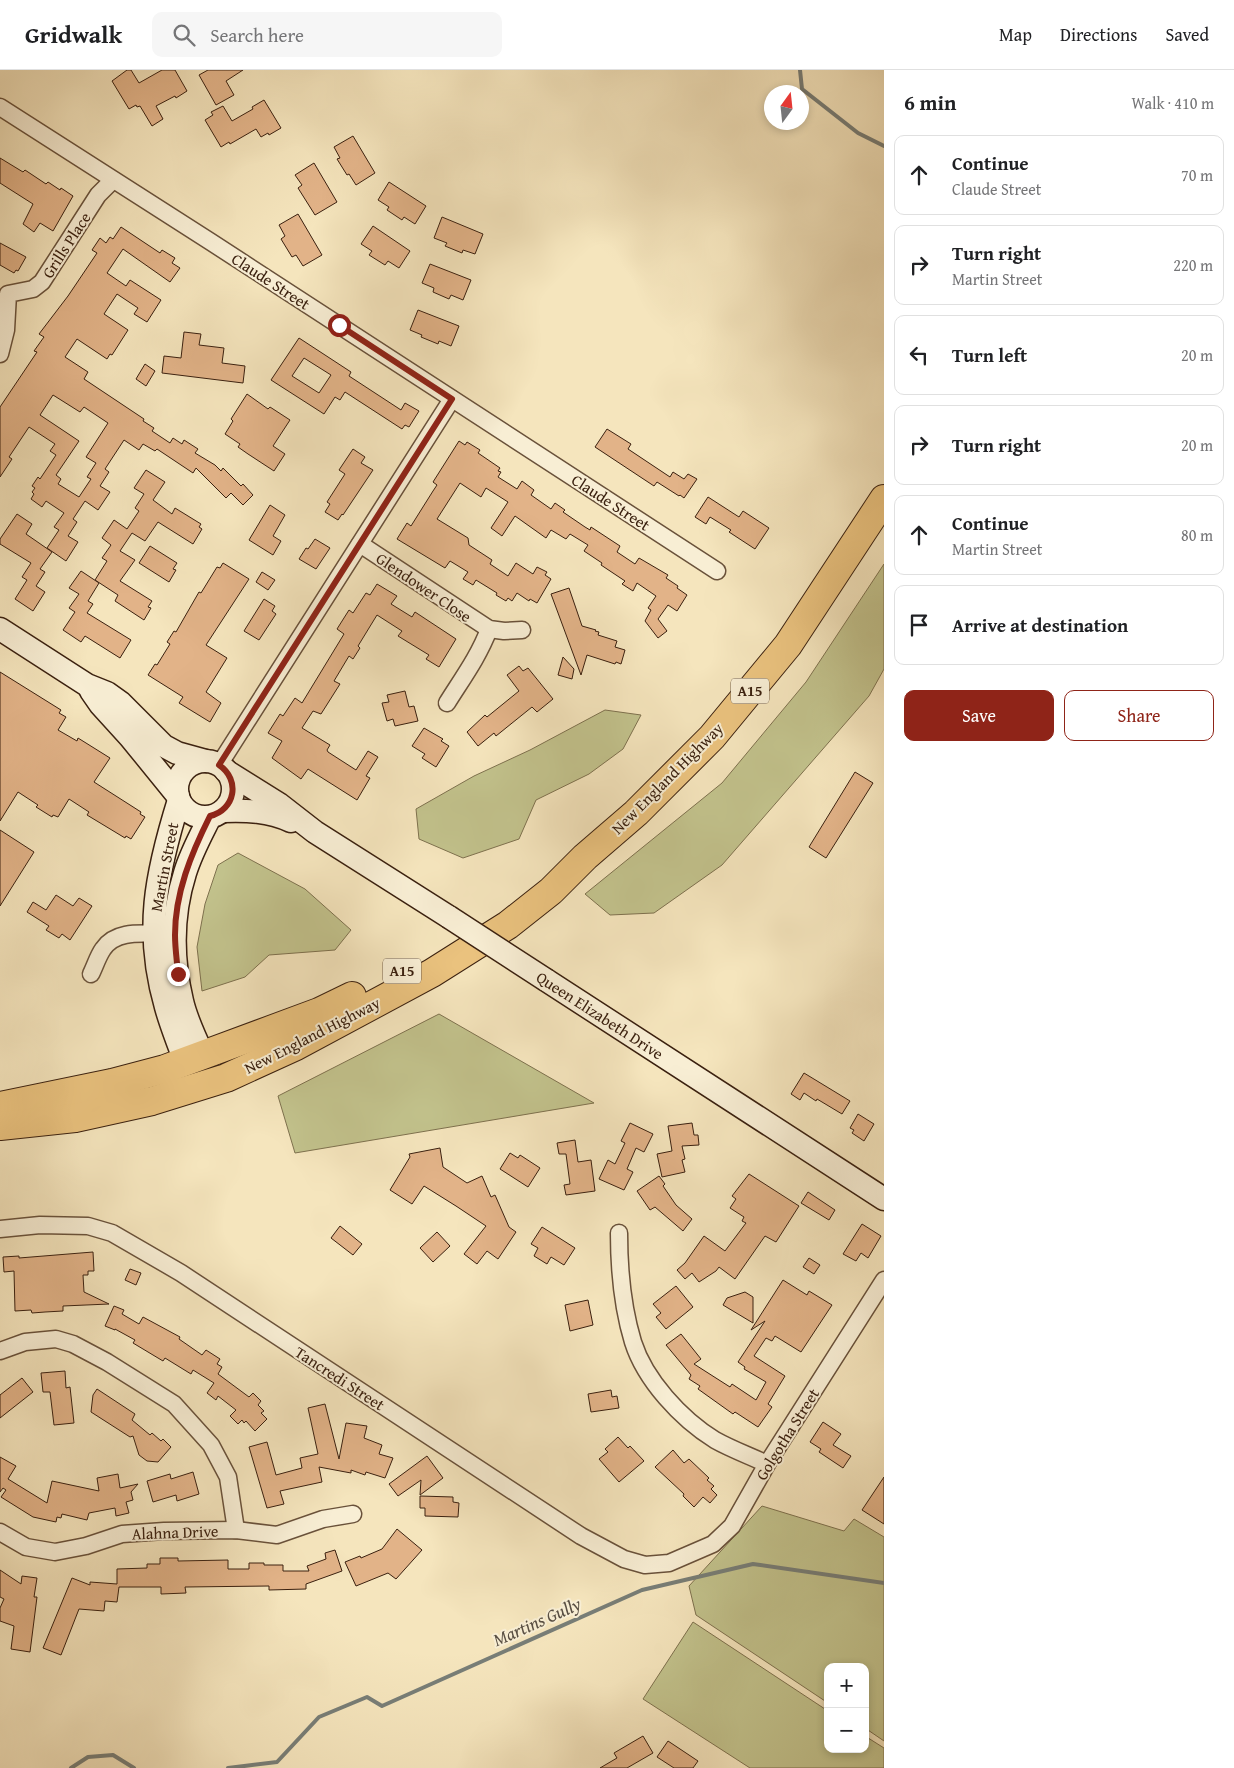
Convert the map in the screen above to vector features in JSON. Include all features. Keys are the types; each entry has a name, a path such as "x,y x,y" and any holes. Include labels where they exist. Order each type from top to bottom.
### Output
{"highway":[{"name":"New England Highway","path":"11,1125 74,1118 152,1100 226,1078 296,1046 432,973 508,925 551,891 636,813 712,737 788,645 884,499"},
{"name":"New England Highway","path":"0,1106 112,1084 194,1060 319,1012 441,951 507,911 585,858"},
{"path":"11,1125 52,1112 95,1104 163,1085 188,1072 194,1060 204,1066 229,1063 271,1050 296,1046"}],"main road":[{"name":"Queen Elizabeth Drive","path":"0,629 87,685 121,703 164,746 177,753 217,766 279,804 315,832 884,1199"},
{"name":"Queen Elizabeth Drive","path":"87,685 100,704 130,737 178,798"},
{"path":"192,764 217,766 230,777 233,792 228,805 216,814 195,815 189,812 178,798 177,788 181,774 192,764"},
{"name":"Martin Street","path":"164,934 156,890 178,798"},
{"name":"Queen Elizabeth Drive","path":"216,814 256,811 272,814 315,832"},
{"name":"Martin Street","path":"194,1060 166,1008 157,970 164,934 178,902 185,873 196,845 216,814"}],"street":[{"name":"Claude Street","path":"0,107 718,571"},
{"name":"Grills Place","path":"0,354 6,330 4,293 33,289 42,282 98,195 113,180"},
{"path":"217,766 452,399"},
{"name":"Glendower Close","path":"360,544 489,629 504,631 522,630"},
{"name":"Glendower Close","path":"446,703 476,659 489,629"},
{"name":"Martin Street","path":"91,974 102,949 116,937 126,934 164,934"},
{"name":"Tancredi Street","path":"0,1229 40,1225 88,1226 112,1233 181,1273 581,1536 624,1559 645,1565 670,1563"},
{"path":"619,1233 620,1259 633,1344 648,1372 659,1389 685,1417 715,1440 767,1464"},
{"name":"Golgotha Street","path":"670,1563 714,1544 732,1526 767,1464 884,1280"},
{"path":"0,1351 25,1342 56,1339 73,1344 107,1362 174,1404 211,1445 228,1477 236,1530"},
{"name":"Alahna Drive","path":"0,1532 26,1547 55,1552 86,1546 122,1534 164,1530 236,1530 277,1535 323,1519 353,1514"}],"green space":[{"path":"884,564 884,669 869,696 722,865 654,913 610,915 585,894 722,783 806,682"},
{"path":"605,710 641,715 623,749 589,774 536,800 519,839 463,858 419,839 416,809 474,776 530,750"},
{"path":"238,853 305,889 351,930 335,950 269,955 245,977 202,991 197,947 205,904 218,865"},
{"path":"439,1014 594,1103 295,1153 278,1096"},
{"path":"762,1506 844,1531 854,1519 884,1537 884,1741 869,1731 869,1663 824,1663 824,1700 696,1615 689,1586"},
{"path":"693,1622 824,1708 824,1753 869,1753 869,1739 884,1748 884,1768 750,1768 643,1699"}],"building":[{"path":"127,70 131,70 139,83 162,70 175,70 187,91 176,98 175,96 156,106 163,119 152,126 140,106 137,107 136,105 129,109 112,81"},
{"path":"208,70 243,70 226,81 234,95 216,105 199,75"},
{"path":"264,100 281,128 261,137 256,129 221,147 205,120 213,115 211,112 223,106 232,121"},
{"path":"353,136 375,173 356,185 337,159 340,158 334,147"},
{"path":"0,158 23,172 25,170 46,184 48,182 73,196 53,231 40,223 34,232 23,224 33,204 0,183"},
{"path":"314,163 337,202 315,215 298,188 302,185 295,175"},
{"path":"389,182 426,206 415,224 404,217 402,220 387,210 389,207 378,200"},
{"path":"298,214 322,255 303,266 296,255 292,257 281,239 285,236 279,225"},
{"path":"442,217 483,234 475,254 463,250 462,253 445,246 447,243 434,238"},
{"path":"373,226 410,251 399,268 388,261 385,265 369,255 372,251 361,244"},
{"path":"121,227 160,253 162,250 175,258 172,263 180,268 170,282 123,249 107,273 126,286 130,280 161,300 147,322 134,314 138,308 117,294 104,314 128,330 112,355 110,354 107,359 77,339 65,357 88,372 84,379 144,419 143,421 154,428 152,431 170,443 173,438 182,444 184,440 198,449 195,453 215,465 221,471 223,468 253,495 243,505 231,493 226,498 196,468 193,473 157,449 155,451 143,444 139,450 124,440 105,469 109,472 100,486 110,492 98,510 85,501 73,519 77,522 68,536 78,542 66,561 47,548 59,530 54,527 64,513 46,501 42,507 31,499 35,488 32,486 38,477 40,479 56,455 50,451 55,444 29,427 9,457 12,459 0,477 0,407 37,352 34,351 44,337 39,334 97,253 92,250 100,238 106,243 110,237 113,239","holes":["53,395 80,412 84,407 108,423 86,457 96,463 87,477 91,479 79,497 58,484 61,479 56,475 79,441 40,415"]},
{"path":"0,243 26,257 18,271 16,270 14,273 0,265"},
{"path":"430,264 471,280 463,300 451,295 449,299 433,292 434,288 422,283"},
{"path":"418,310 459,326 451,346 439,341 438,344 410,330"},
{"path":"184,332 201,334 199,345 224,348 222,363 245,366 243,383 162,373 164,356 181,358"},
{"path":"299,338 351,372 349,376 401,410 405,403 419,411 409,427 405,425 402,429 345,392 340,400 335,397 324,414 271,380","holes":["304,358 331,375 319,393 292,376"]},
{"path":"145,364 155,371 146,386 136,379"},
{"path":"247,394 268,409 270,407 290,420 273,446 285,454 274,471 238,447 240,444 225,434 233,421 231,419"},
{"path":"607,429 631,444 628,449 670,477 673,472 684,479 688,474 697,479 684,498 657,482 654,486 595,447"},
{"path":"459,441 465,445 467,442 480,450 478,453 500,468 498,471 501,472 498,477 517,489 522,481 534,490 531,495 551,509 555,503 565,510 563,512 585,527 590,530 591,527 620,546 617,552 635,564 639,558 668,575 666,578 687,595 677,611 668,605 658,619 667,631 658,638 645,621 651,610 648,608 656,596 637,583 633,591 622,584 625,581 584,551 588,545 570,534 566,539 551,530 546,538 515,516 502,536 491,528 508,502 486,488 481,497 460,483 437,519 468,538 469,545 492,560 490,564 508,576 516,563 533,574 537,567 547,572 545,575 551,579 537,603 530,599 529,601 517,593 512,601 508,598 506,601 476,580 473,585 463,579 468,572 450,561 445,568 397,539 407,523 411,526 437,485 433,482"},
{"path":"353,449 365,457 361,463 373,470 338,520 325,512 330,504 327,502 345,474 339,470"},
{"path":"146,470 165,482 153,500 172,514 175,508 201,524 199,527 202,529 193,544 158,522 145,541 132,533 120,551 135,560 120,581 152,601 148,607 151,608 144,620 115,601 118,595 95,580 107,561 102,558 111,545 102,538 114,520 127,529 139,511 135,508 144,494 134,488"},
{"path":"708,497 739,517 743,511 769,528 755,549 729,532 731,530 710,517 706,524 695,517"},
{"path":"270,505 285,515 273,536 281,541 273,555 249,540"},
{"path":"17,514 32,524 26,534 52,552 40,569 45,572 36,586 45,592 33,611 15,599 27,580 22,577 31,563 0,544 0,539"},
{"path":"315,539 330,548 316,569 299,559"},
{"path":"150,546 177,563 173,569 176,570 169,582 139,563"},
{"path":"223,563 249,579 206,645 227,658 206,692 221,703 210,722 179,703 183,697 148,675 155,664 157,665 170,644 167,642 174,631 176,632 199,592 201,593 217,567 220,568"},
{"path":"81,571 99,583 88,601 93,604 87,613 131,640 120,658 85,636 81,642 63,630 75,612 69,608 79,594 69,588"},
{"path":"262,572 275,580 268,590 256,582"},
{"path":"377,584 397,596 391,604 412,617 415,612 456,639 439,667 426,659 429,655 398,636 402,631 377,615 358,646 360,648 353,659 349,656 334,681 340,684 321,714 313,711 302,728 330,745 327,750 328,752 356,770 368,751 378,757 366,776 370,778 357,800 308,769 301,779 272,758 282,741 268,733 280,714 283,716 295,698 302,703 344,634 337,629 349,610 353,613 366,593 370,595"},
{"path":"569,588 582,626 596,630 599,632 598,635 617,641 615,647 625,650 621,664 616,662 615,664 587,655 581,675 551,594"},
{"path":"264,599 275,606 272,611 276,614 259,640 244,631"},
{"path":"563,657 574,669 572,679 558,675"},
{"path":"519,666 523,671 528,668 553,699 537,712 532,707 496,736 494,733 478,746 467,732 485,715 487,717 519,691 507,675"},
{"path":"0,672 61,710 59,713 66,717 58,730 77,741 78,738 110,758 94,782 141,812 140,814 145,817 131,839 126,836 125,838 87,815 89,812 69,799 58,817 53,815 52,817 18,792 0,821"},
{"path":"405,691 409,707 414,706 418,721 395,726 393,719 387,721 382,703 389,702 387,695"},
{"path":"424,728 443,739 441,741 449,746 436,767 422,758 425,754 412,746"},
{"path":"855,772 873,783 826,858 809,847"},
{"path":"0,830 34,852 0,906"},
{"path":"56,895 73,906 79,898 92,906 70,940 62,934 59,938 46,930 49,926 27,912 33,902 46,910"},
{"path":"804,1073 850,1101 842,1114 804,1093 800,1100 791,1094"},
{"path":"858,1114 874,1124 864,1141 852,1133 854,1130 850,1128"},
{"path":"630,1123 653,1134 644,1152 636,1148 627,1169 633,1172 624,1190 599,1179 608,1160 615,1164 625,1143 621,1141"},
{"path":"692,1123 694,1135 698,1135 699,1145 682,1146 685,1159 682,1160 685,1172 662,1177 657,1154 672,1151 668,1126"},
{"path":"575,1140 578,1162 591,1160 595,1191 566,1195 564,1185 570,1184 566,1154 559,1154 557,1143"},
{"path":"440,1148 443,1167 467,1183 482,1176 491,1197 495,1195 509,1227 516,1232 498,1259 487,1251 477,1264 464,1254 486,1226 456,1206 424,1186 412,1204 390,1190 410,1157 409,1154"},
{"path":"510,1153 518,1158 520,1155 540,1168 528,1187 500,1169"},
{"path":"749,1174 799,1206 776,1242 765,1236 735,1279 719,1267 699,1282 692,1273 685,1279 677,1270 685,1263 704,1236 725,1251 746,1223 742,1221 744,1217 730,1208 736,1199 732,1196"},
{"path":"659,1176 665,1184 663,1186 676,1205 692,1219 683,1231 655,1207 650,1210 637,1191"},
{"path":"808,1192 835,1210 829,1220 801,1203"},
{"path":"862,1224 881,1236 868,1258 861,1253 856,1261 843,1254"},
{"path":"340,1226 362,1244 353,1255 331,1238"},
{"path":"542,1227 575,1248 564,1265 551,1257 547,1264 534,1256 538,1248 531,1244"},
{"path":"437,1232 450,1246 433,1262 420,1248"},
{"path":"93,1252 94,1271 88,1271 88,1275 83,1275 84,1292 109,1304 63,1306 63,1311 32,1313 31,1310 15,1311 14,1271 4,1272 3,1257 19,1256 19,1258"},
{"path":"809,1258 820,1265 814,1274 803,1267"},
{"path":"130,1269 141,1273 136,1285 125,1280"},
{"path":"783,1280 807,1295 809,1291 832,1305 801,1352 775,1336 772,1341 766,1338 754,1356 785,1376 768,1404 772,1407 758,1427 735,1412 733,1414 698,1389 700,1386 689,1379 691,1375 666,1345 681,1334 701,1359 694,1364 730,1387 732,1384 756,1400 766,1382 744,1369 745,1367 738,1362 765,1321 751,1330"},
{"path":"676,1286 693,1307 666,1329 656,1317 661,1313 653,1304"},
{"path":"745,1292 753,1297 753,1323 723,1305 727,1298"},
{"path":"588,1300 593,1325 570,1331 565,1305"},
{"path":"114,1306 124,1310 122,1314 139,1324 143,1317 180,1337 179,1339 202,1355 206,1350 220,1359 217,1364 222,1367 218,1374 249,1397 253,1393 261,1401 258,1405 264,1411 261,1413 267,1419 255,1431 246,1421 244,1423 242,1420 238,1424 230,1416 236,1410 218,1396 216,1400 207,1393 214,1383 193,1370 191,1374 165,1358 163,1361 133,1343 135,1340 115,1329 105,1326"},
{"path":"65,1371 66,1388 70,1387 74,1423 54,1425 50,1392 43,1392 41,1373"},
{"path":"22,1378 33,1392 0,1418 0,1395"},
{"path":"97,1389 135,1414 132,1420 150,1435 152,1433 161,1441 163,1439 171,1447 158,1462 147,1461 139,1455 133,1436 130,1437 91,1412 93,1395"},
{"path":"611,1390 612,1397 617,1396 619,1408 591,1412 588,1394"},
{"path":"325,1404 339,1459 346,1423 367,1426 364,1438 382,1445 379,1454 393,1458 385,1478 366,1472 365,1475 351,1470 351,1473 319,1467 322,1482 280,1491 284,1504 267,1508 249,1447 267,1442 276,1475 302,1468 300,1458 318,1454 308,1408"},
{"path":"823,1422 841,1434 833,1445 851,1456 843,1468 819,1452 821,1449 810,1442"},
{"path":"618,1437 628,1448 630,1446 644,1461 619,1482 599,1459 608,1452 605,1449"},
{"path":"673,1450 684,1463 689,1459 709,1478 707,1480 714,1486 711,1489 717,1495 710,1503 703,1497 694,1507 683,1496 684,1494 655,1467"},
{"path":"427,1456 443,1478 420,1495 421,1480 398,1496 389,1484"},
{"path":"0,1457 16,1466 8,1479 47,1503 52,1481 99,1491 97,1478 118,1474 120,1488 138,1484 131,1492 133,1500 126,1502 129,1513 116,1516 115,1508 89,1513 87,1520 62,1514 61,1518 57,1517 56,1522 33,1517 1,1497 6,1490 3,1488 0,1492"},
{"path":"193,1472 199,1494 177,1501 176,1495 153,1502 147,1481 170,1474 171,1479"},
{"path":"884,1477 884,1524 862,1510"},
{"path":"420,1496 453,1497 453,1502 459,1503 458,1517 425,1516 425,1508 420,1508"},
{"path":"397,1529 422,1550 396,1579 388,1573 356,1586 345,1562 360,1556 361,1558 382,1549"},
{"path":"335,1550 342,1571 306,1584 306,1589 269,1590 269,1586 185,1587 186,1593 161,1594 161,1587 119,1587 117,1602 105,1601 104,1611 79,1609 61,1655 43,1648 72,1578 90,1585 90,1582 117,1584 117,1569 147,1568 147,1564 160,1564 160,1558 178,1558 178,1561 228,1560 228,1569 249,1569 249,1563 264,1563 264,1565 283,1565 283,1571 309,1571 307,1566 326,1559 325,1553"},
{"path":"0,1570 21,1584 22,1576 37,1578 34,1597 37,1597 30,1652 11,1649 14,1626 0,1621 0,1608 4,1599 0,1597"},
{"path":"643,1736 653,1753 627,1768 600,1768 617,1758 614,1753"},
{"path":"668,1741 698,1761 693,1768 674,1768 657,1757"}],"waterway":[{"path":"800,70 802,89 858,133 884,146"},
{"name":"Martins Gully","path":"228,1768 277,1762 319,1717 367,1697 382,1706 642,1590 753,1564 884,1583"},
{"name":"Martins Gully","path":"71,1768 88,1757 113,1755 134,1768"}],"route":[{"path":"178,974 175,935 178,902 185,873 210,816 223,811 228,805 233,792 233,784 230,777 219,765 452,399 339,325"}]}
